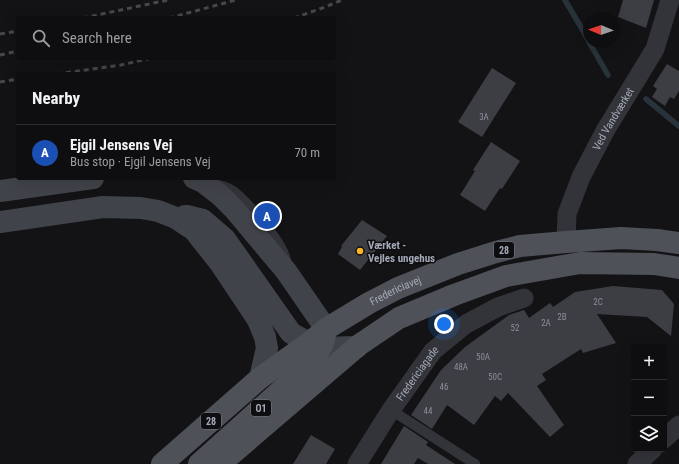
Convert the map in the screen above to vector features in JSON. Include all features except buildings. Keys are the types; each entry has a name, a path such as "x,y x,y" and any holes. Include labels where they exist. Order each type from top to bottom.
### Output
{"main road":[{"path":"0,191 79,180"},
{"path":"198,180 220,195 234,209 286,271 318,340"},
{"path":"0,222 103,207 141,208 158,211 176,218 194,230 220,263 258,320 265,337 267,348 260,378"},
{"path":"176,218 187,216 202,220 225,239 291,333 318,340 357,347"},
{"name":"Fredericiavej","path":"162,464 260,378 318,340 369,303 398,288 458,264 520,246 621,238 679,243"},
{"path":"220,464 357,347 399,318 454,295 506,276 580,263 654,264 679,268"},
{"name":"O1","path":"199,464 297,376 310,362 318,340"}],"street":[{"name":"Ved Vandværket","path":"566,242 567,214 581,177 605,131 655,49 670,0"},
{"name":"Fredericiagade","path":"357,464 391,410 432,350 466,324 498,307 524,298"},
{"path":"667,436 679,425"},
{"path":"637,464 650,452"}],"lane":[{"path":"391,410 475,464"}],"waterway":[{"path":"565,0 583,31"},
{"path":"592,48 608,75"},
{"path":"646,99 679,126"}],"railway":[{"path":"92,16 168,0"},
{"path":"176,16 236,0"},
{"path":"300,16 342,0"},
{"path":"0,34 16,31"},
{"path":"0,55 16,51"},
{"path":"71,72 121,65 143,60"},
{"path":"0,82 16,79"}],"place":[{"name":"Ejgil Jensens Vej","path":"267,216"},
{"name":"Værket - Vejles ungehus","path":"360,251"}]}
